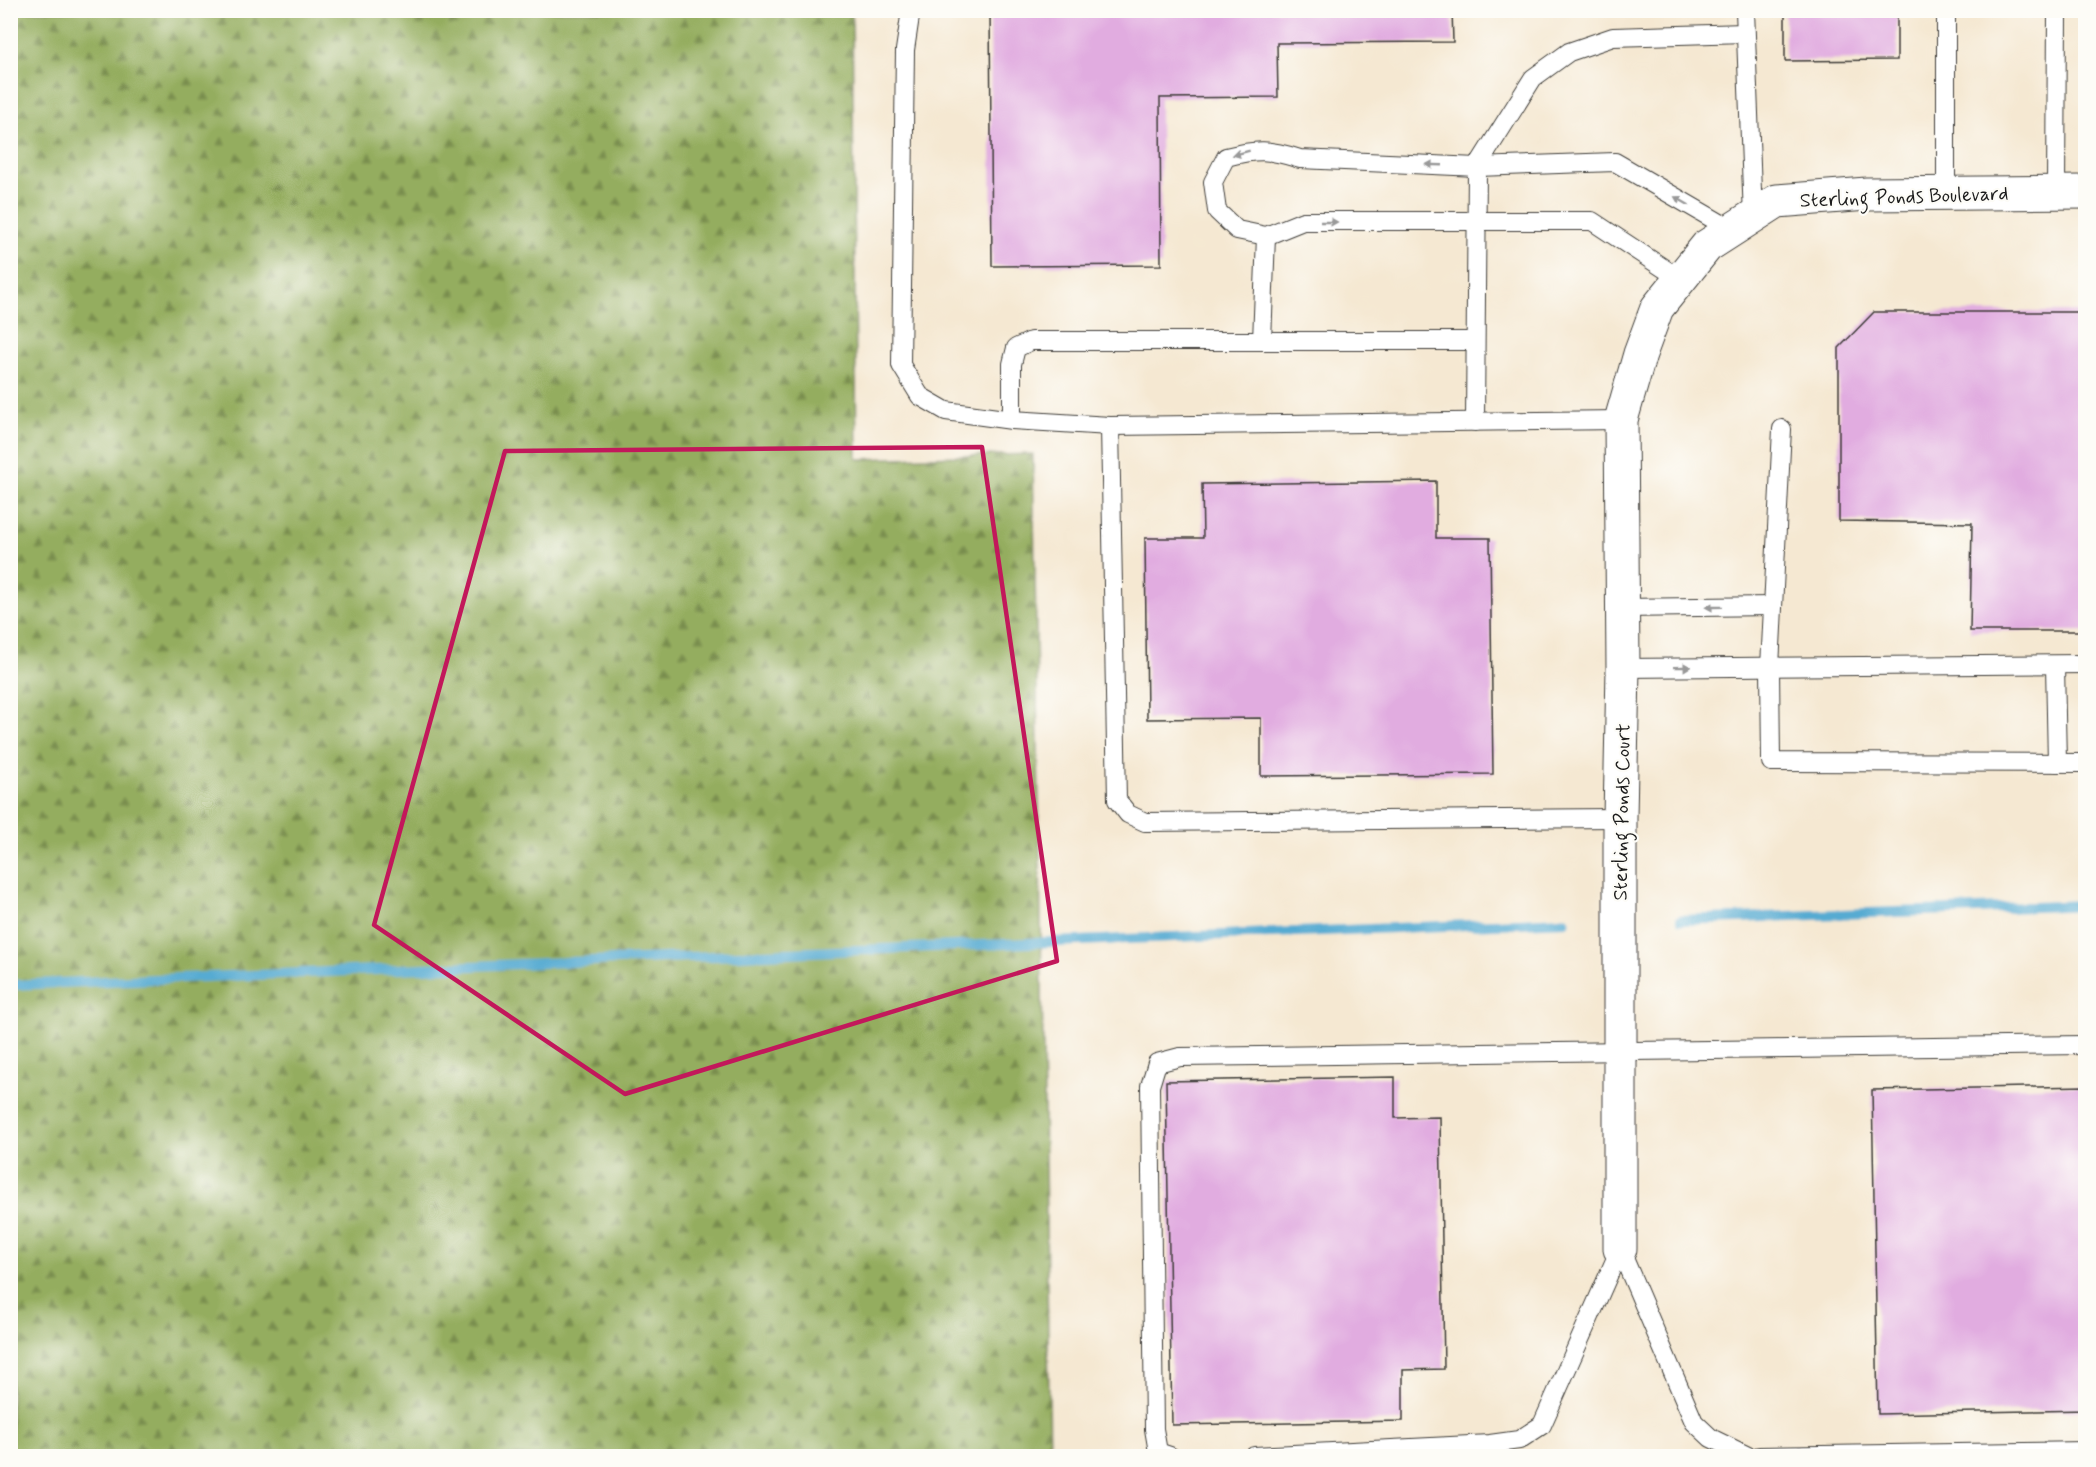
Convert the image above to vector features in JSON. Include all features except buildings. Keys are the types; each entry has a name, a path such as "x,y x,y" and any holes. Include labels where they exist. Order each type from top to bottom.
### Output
{"street":[{"name":"Sterling Ponds Boulevard","path":"1634,377 1657,308 1680,279 1707,246 1777,201 1867,194 2071,192"},
{"name":"Sterling Ponds Court","path":"1620,1249 1620,818 1623,668 1621,420 1634,377"}],"lane":[{"path":"911,10 905,50 901,365 920,396 946,411 1012,420 1110,426 1621,420"},
{"path":"1680,279 1592,222 1303,222 1266,236 1237,230 1217,211 1213,182 1226,157 1252,150 1277,152 1300,159 1478,167 1615,162 1742,223 1745,10"},
{"path":"1946,10 1946,193"},
{"path":"2057,10 2071,192"},
{"path":"1475,422 1478,167 1533,78 1569,52 1613,38 1745,33"},
{"path":"1262,341 1266,236"},
{"path":"1012,420 1012,364 1016,348 1031,341 1475,341"},
{"path":"1110,426 1117,800 1128,814 1144,822 1620,818"},
{"path":"1782,429 1770,667 1771,762 2085,763"},
{"path":"1622,608 1773,606"},
{"path":"2055,664 2057,763"},
{"path":"1623,668 2085,664"},
{"path":"1170,1456 1158,1452 1154,1429 1150,1086 1157,1063 1180,1057 2085,1045"},
{"path":"1254,1456 1519,1440 1542,1425 1620,1249"},
{"path":"1620,1249 1694,1422 1711,1438 1748,1456"},
{"path":"1759,1456 2085,1451"}],"highlighted area":[{"path":"982,447 1057,961 625,1094 374,925 505,451"}],"green space":[{"path":"10,11 852,11 857,459 1033,454 1050,1456 11,1456"}],"waterway":[{"path":"1681,920 2086,905"},
{"path":"10,985 1565,921"}]}
